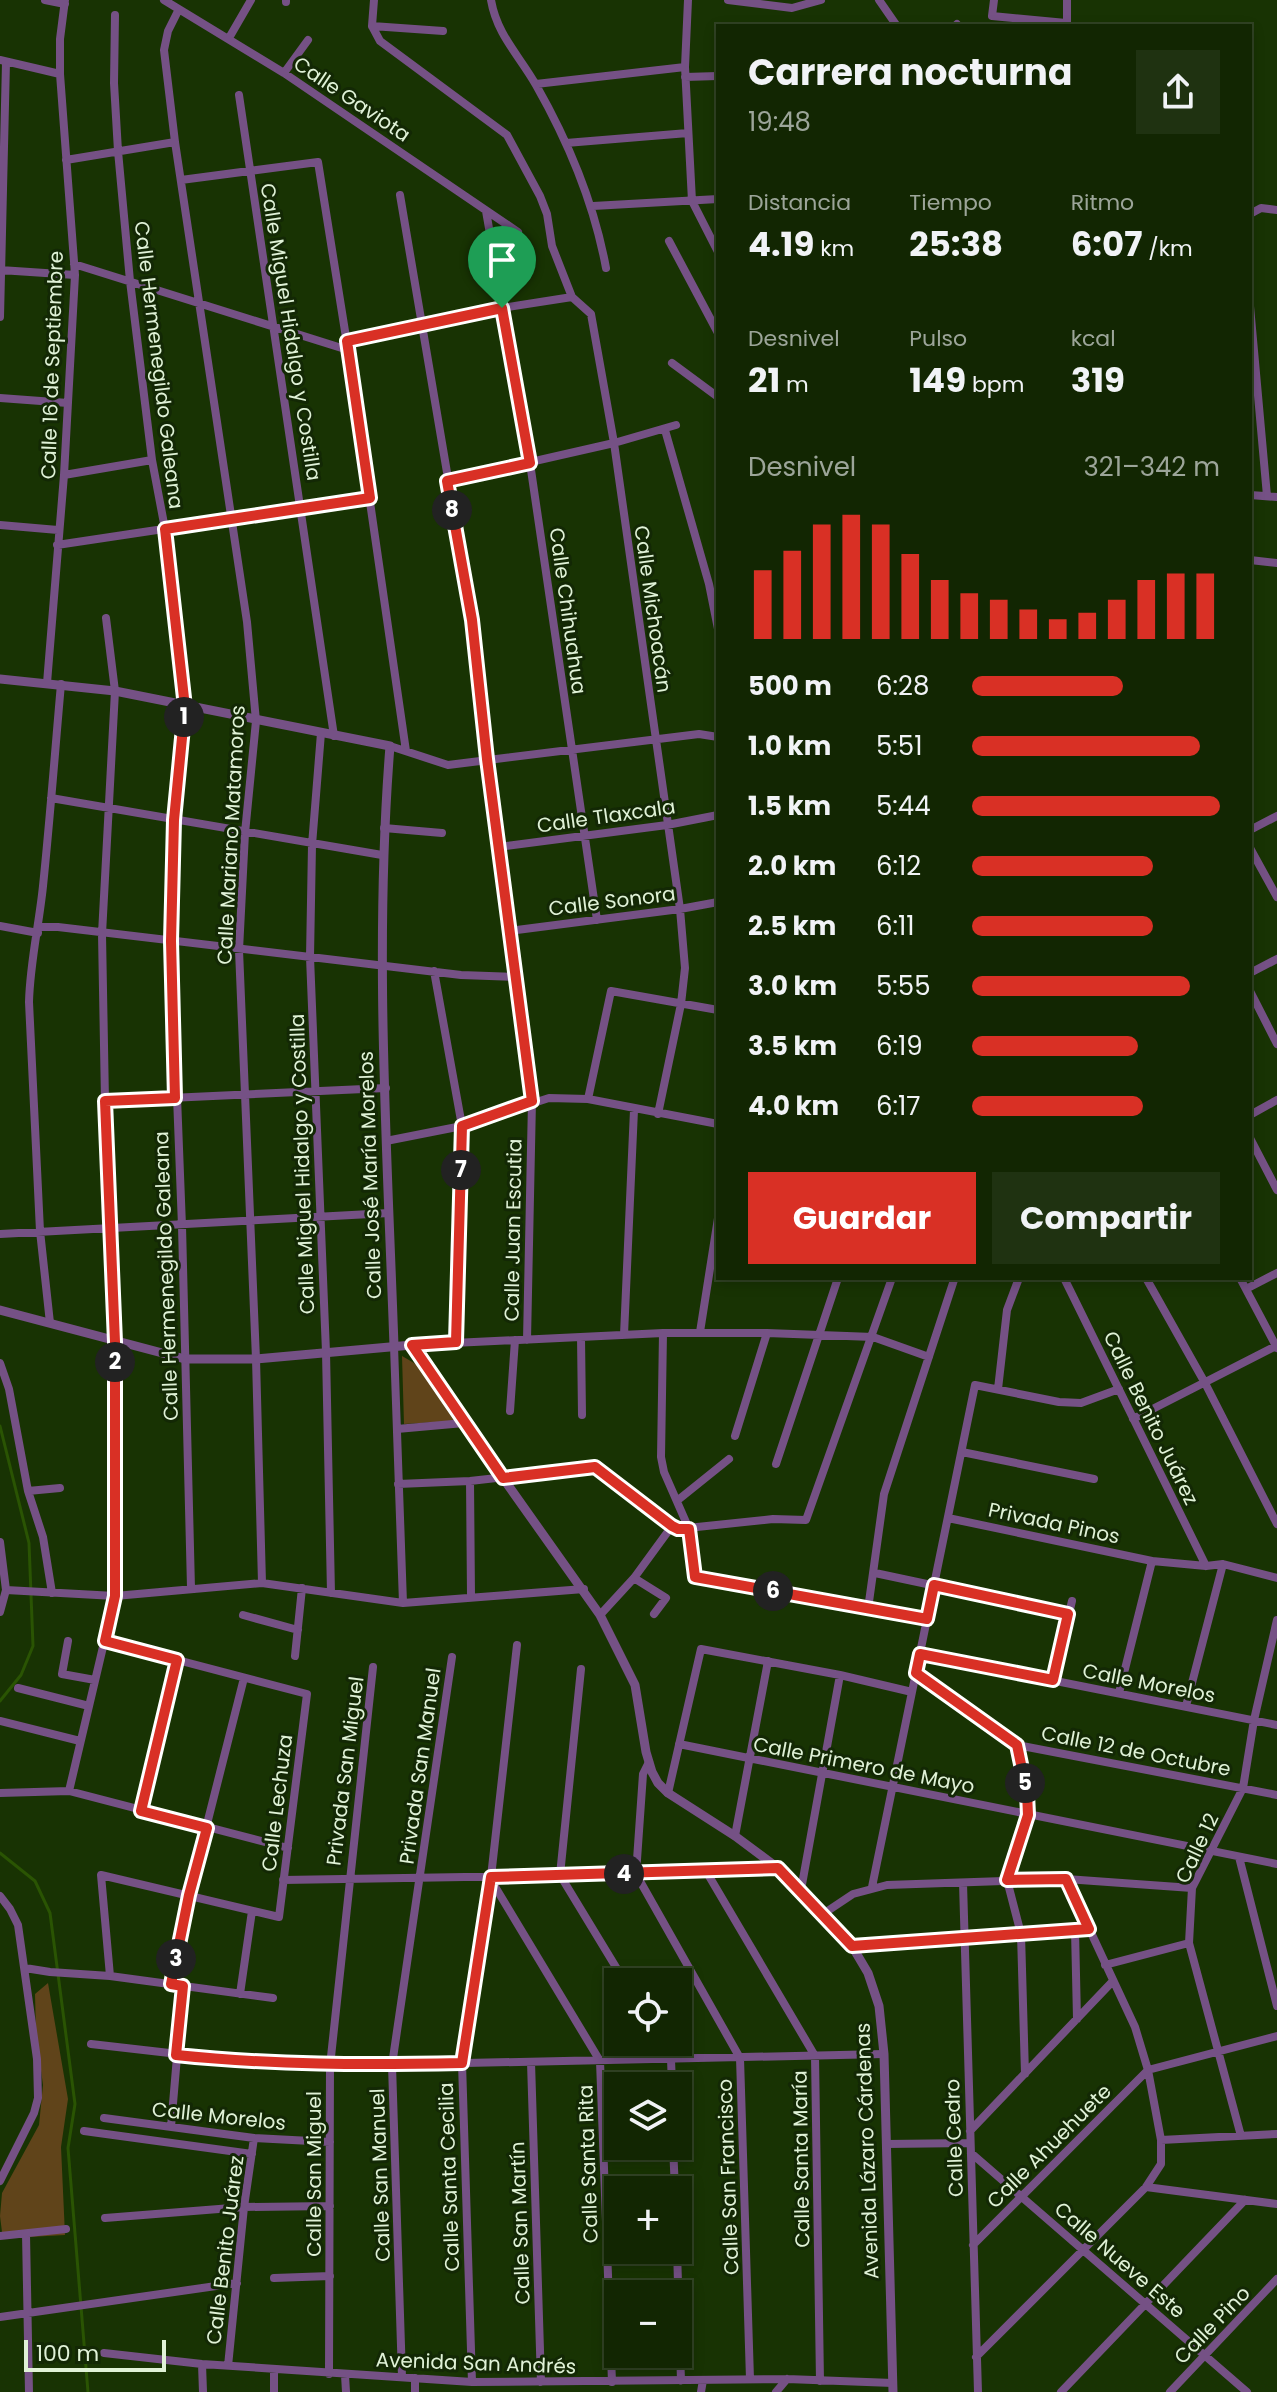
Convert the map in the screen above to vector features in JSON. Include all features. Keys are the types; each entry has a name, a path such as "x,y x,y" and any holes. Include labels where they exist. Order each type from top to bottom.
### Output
{"street":[{"path":"45,0 65,2"},
{"path":"229,38 251,0"},
{"path":"74,264 275,329 348,346 422,324 572,297 552,246 547,214 540,196 507,135 380,41 372,26 374,0"},
{"path":"491,0 494,19 502,36 536,84 566,143 593,206 606,268"},
{"path":"688,0 685,72 692,201 716,248"},
{"path":"728,0 799,3 821,0"},
{"path":"879,0 896,24"},
{"path":"994,0 992,16 1058,24"},
{"path":"1066,24 1067,0"},
{"name":"Calle Gaviota","path":"167,1 284,73 518,232"},
{"name":"Calle 16 de Septiembre","path":"47,683 64,475 75,275 60,74 65,2"},
{"name":"Calle Mariano Matamoros","path":"179,9 168,31 164,50 247,622 256,721 245,833 239,950 262,1583"},
{"name":"Calle Hermenegildo Galeana","path":"115,15 114,83 130,281 152,460 165,529 185,707 174,820 171,941 191,1588"},
{"path":"372,26 443,31"},
{"path":"284,73 308,40"},
{"path":"0,317 3,61 60,74"},
{"path":"536,84 685,72 716,76"},
{"name":"Calle Miguel Hidalgo y Costilla","path":"239,95 334,736"},
{"path":"566,143 688,133"},
{"path":"66,160 175,142"},
{"path":"181,180 318,162 348,346 406,751"},
{"name":"Calle Juan Escutia","path":"400,195 472,620 532,1101 527,1340"},
{"path":"593,206 716,199"},
{"path":"1252,212 1261,208 1277,210"},
{"name":"Calle Chihuahua","path":"486,211 530,463 597,920"},
{"path":"669,241 716,329"},
{"path":"1,270 75,275"},
{"name":"Calle Michoacán","path":"572,297 591,314 614,443 680,909 685,968 681,1004 658,1114"},
{"path":"1252,328 1267,496"},
{"path":"672,363 716,391"},
{"path":"0,398 68,403"},
{"path":"447,481 614,443 676,425"},
{"path":"665,430 716,619"},
{"path":"64,475 152,460"},
{"path":"1252,495 1277,497"},
{"path":"57,545 370,498"},
{"path":"0,525 58,530"},
{"path":"1252,560 1277,563"},
{"path":"69,1791 115,1596 115,1342 102,934 115,691 106,618"},
{"path":"0,679 115,691 390,746 448,765 699,734 716,737"},
{"path":"50,1323 40,1231 29,1002 30,965 38,930 61,684"},
{"name":"Calle Miguel Hidalgo y Costilla","path":"321,733 312,845 310,957 326,1352 331,1593"},
{"name":"Calle José María Morelos","path":"390,746 382,855 381,965 403,1603"},
{"path":"51,798 382,855"},
{"name":"Calle Tlaxcala","path":"498,847 667,825 716,815"},
{"path":"1252,829 1277,816"},
{"path":"384,828 442,833"},
{"path":"1252,852 1277,897"},
{"name":"Calle Sonora","path":"509,931 716,902"},
{"path":"0,926 171,941 461,975 516,977"},
{"path":"1252,972 1277,959"},
{"path":"434,971 462,1126 456,1342"},
{"path":"588,1099 611,991 716,1010"},
{"path":"1252,995 1277,1044"},
{"path":"105,1101 386,1088"},
{"path":"386,1141 462,1126 549,1098 588,1099 716,1124"},
{"path":"1252,1114 1277,1100"},
{"path":"624,1335 634,1110"},
{"path":"1252,1142 1277,1190"},
{"path":"0,1234 389,1213"},
{"path":"700,1332 714,1270 716,1244"},
{"path":"1246,1289 1277,1273"},
{"path":"776,1464 837,1280"},
{"path":"398,1484 470,1481 595,1467 678,1529 773,1519 806,1520 891,1280"},
{"path":"868,1609 875,1573 876,1533 884,1494 954,1280"},
{"path":"998,1389 1007,1310 1018,1280"},
{"path":"1147,1280 1205,1383 1277,1524"},
{"path":"1133,1419 1277,1347 1241,1280"},
{"name":"Calle Benito Juárez","path":"1065,1281 1206,1566"},
{"path":"0,1310 185,1359 256,1359 456,1342 700,1332 873,1337 929,1357"},
{"path":"663,1333 661,1457 664,1472 689,1529 695,1577 927,1619"},
{"path":"735,1436 767,1333"},
{"path":"581,1337 582,1415"},
{"path":"510,1411 515,1340"},
{"name":"Avenida Lázaro Cárdenas","path":"412,1345 600,1615 635,1685 649,1762 658,1783 778,1868 852,1946 868,1973 879,2006 884,2054 893,2388"},
{"path":"0,1363 9,1389 28,1491 43,1537 52,1593"},
{"path":"872,1887 975,1385 1059,1402 1081,1403 1119,1389"},
{"path":"397,1429 464,1423"},
{"path":"962,1452 1094,1479"},
{"path":"678,1500 729,1459"},
{"path":"470,1481 471,1596"},
{"path":"28,1491 60,1488"},
{"name":"Privada Pinos","path":"948,1518 1152,1561 1206,1566 1223,1564"},
{"path":"600,1615 634,1578 672,1526"},
{"path":"0,1542 6,1590 0,1612"},
{"path":"1119,1693 1152,1561"},
{"path":"1186,1706 1223,1564 1277,1578"},
{"path":"875,1573 1068,1614"},
{"path":"634,1578 666,1598 654,1614"},
{"path":"6,1590 115,1596 262,1583 403,1603 584,1589"},
{"path":"295,1656 302,1588"},
{"path":"1053,1680 1072,1601"},
{"path":"243,1615 298,1630"},
{"name":"Calle 12","path":"1241,2136 1189,1943 1192,1888 1243,1788 1254,1720 1277,1620"},
{"path":"68,1641 62,1674 95,1680"},
{"path":"105,1641 244,1678 189,1895 171,1984"},
{"name":"Calle Santa Cecilia","path":"472,2382 462,2063 491,1878 517,1645"},
{"path":"668,1793 701,1649 912,1692"},
{"name":"Calle Morelos","path":"920,1654 1277,1725"},
{"name":"Privada San Manuel","path":"419,1878 452,1657"},
{"path":"141,1811 177,1660"},
{"path":"735,1836 768,1661"},
{"name":"Privada San Miguel","path":"348,1880 373,1667"},
{"path":"581,1669 560,1875 616,1968"},
{"name":"Calle 12 de Octubre","path":"916,1673 1017,1745 1277,1795"},
{"path":"801,1890 840,1675"},
{"name":"Calle Lechuza","path":"244,1678 307,1694 279,1917 252,1911"},
{"path":"18,1688 89,1706"},
{"path":"0,1721 80,1741"},
{"name":"Calle Primero de Mayo","path":"679,1744 1277,1864"},
{"path":"1017,1745 1027,1793 1028,1815 1007,1880 1021,1934 1025,2074"},
{"path":"636,1874 643,1774 649,1762"},
{"path":"0,1793 69,1791 288,1848"},
{"path":"1239,1857 1277,2006"},
{"path":"283,1880 491,1878 778,1868"},
{"name":"Calle Santa María","path":"706,1871 815,2056 820,2381"},
{"name":"Calle San Francisco","path":"636,1874 740,2058 750,2379"},
{"path":"110,1976 101,1875 252,1911 240,1994"},
{"name":"Calle San Manuel","path":"402,2377 392,2065 419,1878"},
{"name":"Calle Santa Rita","path":"491,1878 600,2061 612,2382"},
{"path":"823,1914 853,1894 872,1887 1066,1879 1192,1888"},
{"path":"976,2357 1085,2251 1146,2187 1161,2164 1161,2140 1148,2070 1135,2027 1066,1879"},
{"name":"Calle San Miguel","path":"329,2374 330,2066 348,1880"},
{"name":"Calle Cedro","path":"963,1883 978,2392"},
{"path":"0,1896 18,1925 37,2059 38,2098 34,2113 0,2181"},
{"path":"852,1946 1089,1929"},
{"path":"1075,1930 1077,2019"},
{"path":"1105,1965 1189,1943"},
{"path":"25,1968 273,1998"},
{"path":"970,2131 1112,1982"},
{"path":"171,2127 183,1986"},
{"path":"1148,2070 1277,2036"},
{"path":"91,2044 248,2062 330,2066 884,2054"},
{"path":"669,2056 671,2072"},
{"name":"Calle San Martín","path":"531,2062 541,2382"},
{"name":"Calle Ahuehuete","path":"973,2245 1148,2070"},
{"name":"Calle Morelos","path":"104,2118 254,2138 330,2142"},
{"path":"84,2131 252,2154"},
{"path":"1161,2140 1277,2134"},
{"name":"Calle Benito Juárez","path":"228,2366 254,2138"},
{"path":"886,2144 970,2143"},
{"name":"Calle Nueve Este","path":"971,2153 1247,2392"},
{"path":"1146,2187 1277,2204"},
{"path":"1061,2392 1245,2200"},
{"path":"105,2218 244,2207 330,2206"},
{"path":"0,2236 66,2229"},
{"path":"26,2234 29,2392"},
{"path":"677,2264 681,2381"},
{"path":"274,2278 330,2276"},
{"name":"Calle Pino","path":"1170,2392 1277,2279"},
{"path":"0,2317 237,2283"},
{"name":"Avenida San Andrés","path":"104,2353 274,2370 472,2382 787,2379 893,2388"},
{"path":"202,2364 203,2392"},
{"path":"274,2370 274,2392"},
{"path":"345,2375 346,2392"},
{"path":"415,2378 415,2392"},
{"path":"776,2392 787,2379"},
{"path":"701,2392 703,2380"}],"shaded area":[{"path":"402,1356 421,1367 454,1421 404,1424"},
{"path":"48,1983 68,2099 61,2147 65,2235 29,2237 2,2232 0,2216 2,2193 39,2125 43,2085 36,2034 35,1994"}],"waterway":[{"path":"0,1426 29,1543 33,1646 21,1675 0,1701"},
{"path":"0,1853 35,1881 50,1913 75,2104 68,2148 88,2392"}],"route":[{"path":"502,308 530,463 447,481 472,620 532,1101 462,1126 456,1342 412,1345 503,1478 595,1467 672,1526 689,1529 695,1577 927,1619 934,1585 1068,1614 1053,1680 920,1654 916,1673 1017,1745 1027,1793 1028,1815 1007,1880 1066,1879 1089,1929 852,1946 778,1868 491,1877 462,2063 330,2066 176,2055 183,1986 171,1984 189,1895 207,1828 141,1811 177,1660 105,1641 115,1596 115,1342 105,1101 175,1098 171,941 174,820 185,707 165,529 370,498 347,341 502,308"}]}
